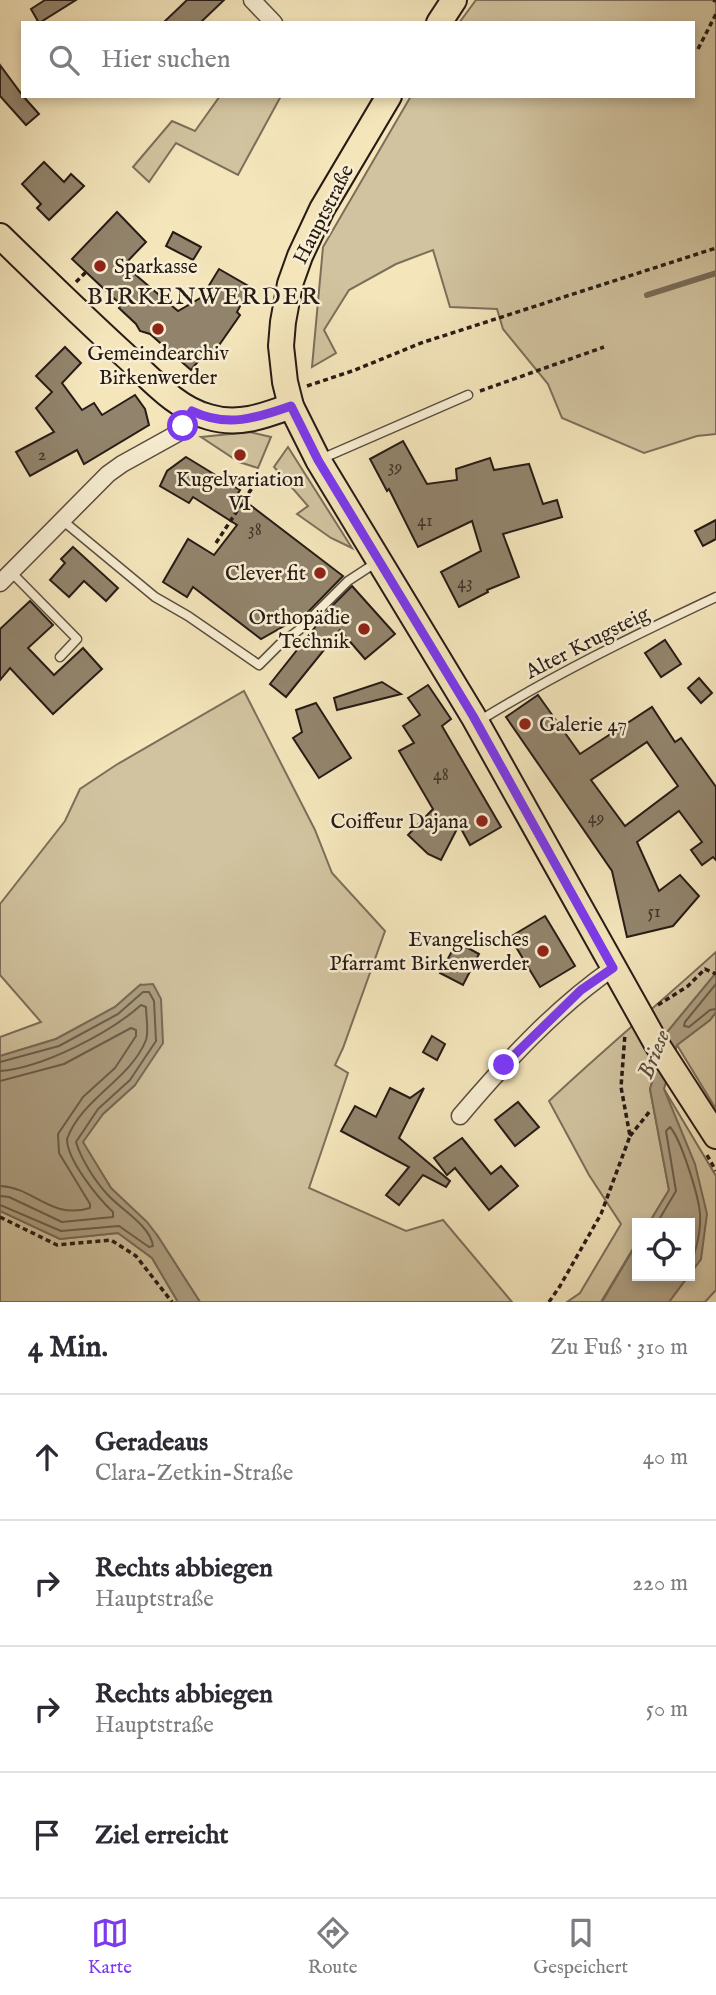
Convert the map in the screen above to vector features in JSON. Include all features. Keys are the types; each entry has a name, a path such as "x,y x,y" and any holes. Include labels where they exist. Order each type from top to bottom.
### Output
{"main road":[{"path":"440,21 454,0"},
{"name":"Hauptstraße","path":"388,98 322,209 295,268 282,332 282,363 289,399 318,460 476,723 656,1043 716,1136"},
{"path":"0,236 150,379 192,411 207,417 237,421 266,415 289,399"}],"street":[{"path":"252,0 272,21"},
{"path":"6,578 62,520 122,464 178,433 192,411"},
{"path":"460,1116 504,1065 581,990 613,968"}],"lane":[{"path":"318,460 468,395"},
{"path":"62,520 155,597 188,616 259,665 348,581 379,561"},
{"path":"6,578 77,639 60,657"},
{"name":"Alter Krugsteig","path":"476,723 534,687 716,597"}],"path":[{"path":"698,49 716,14"},
{"path":"289,399 404,349 716,248"},
{"path":"468,395 604,347"},
{"path":"216,543 254,485"},
{"path":"630,1136 621,1087 626,1028 688,986 705,969 716,974"},
{"path":"549,1302 601,1214 630,1136 650,1111"},
{"path":"0,1217 57,1245 111,1240 136,1256 172,1302"}],"shaded area":[{"path":"476,0 716,0 716,434 697,436 644,453 562,418 548,384 503,329 497,309 450,307 433,250 396,264 349,290 324,330 336,353 312,367 323,247 410,98 695,98 695,21 460,21"},
{"path":"219,98 280,98 238,175 176,143 149,182 133,167 172,121 195,131"},
{"path":"250,432 271,437 258,468 239,462 201,437"},
{"path":"288,447 352,548 331,538 297,514 308,506 274,467"},
{"path":"244,691 315,830 332,873 385,931 335,1065 348,1073 309,1188 406,1231 443,1220 512,1302 200,1302 157,1235 111,1188 82,1142 103,1114 135,1085 140,985 115,1007 56,1039 0,1056 0,1037 41,1022 0,975 0,904 65,821 80,789 116,765"},
{"path":"716,952 716,973 668,1031 650,1089 669,1190 652,1218 632,1218 632,1250 601,1302 567,1302 580,1293 621,1224 589,1175 549,1101"},
{"path":"716,1012 716,1109 677,1045 710,1020"},
{"path":"664,1089 716,1176 716,1290 705,1302 669,1302 685,1281 695,1281 695,1267 701,1259 695,1218 692,1218"},
{"path":"0,1211 60,1239 118,1233 152,1258 178,1302 0,1302"}],"water":[{"path":"716,973 716,1012 710,1020 677,1045 664,1089 695,1164 707,1214 701,1259 695,1267 695,1218 652,1218 669,1190 650,1089 668,1031"},
{"path":"153,984 161,999 163,1043 135,1085 103,1114 83,1142 111,1188 157,1235 200,1302 178,1302 152,1258 118,1233 60,1239 0,1211 0,1056 56,1039 115,1007 140,985"},
{"path":"632,1251 632,1281 684,1281 669,1302 602,1302"}],"building":[{"path":"45,0 76,0 42,21 38,21 31,9"},
{"path":"187,0 224,0 202,21 165,21"},
{"path":"0,65 21,93 21,98 25,98 39,114 26,125 0,96"},
{"path":"44,162 64,182 71,174 84,186 49,220 37,208 41,204 22,184"},
{"path":"117,212 146,242 124,265 178,311 202,297 219,269 250,287 237,312 240,315 215,351 209,348 191,370 150,334 140,331 119,308 121,305 72,259"},
{"path":"173,232 201,247 193,260 166,246"},
{"path":"65,347 81,363 62,383 82,410 94,403 102,415 135,395 145,409 149,425 84,464 77,450 30,476 16,452 54,432 36,408 52,392 36,376"},
{"path":"403,441 427,484 457,480 456,469 490,458 494,470 529,464 543,504 557,500 562,517 503,534 519,577 487,590 488,592 459,607 441,572 481,551 472,521 418,547 389,489 387,491 370,459"},
{"path":"186,457 240,490 237,495 343,576 307,613 261,639 193,587 187,597 163,582 188,539 214,555 237,525 193,497 189,503 160,486 167,471"},
{"path":"716,520 716,539 703,546 695,531"},
{"path":"73,547 118,588 106,601 84,581 69,597 50,580 65,563 61,559"},
{"path":"352,586 395,634 365,659 340,630 286,697 270,684 332,606"},
{"path":"30,601 53,625 28,648 54,675 83,648 102,669 53,714 10,668 0,680 0,629"},
{"path":"665,640 681,664 661,677 645,653"},
{"path":"699,678 712,693 701,703 688,688"},
{"path":"382,682 401,694 337,710 334,698"},
{"path":"428,685 451,719 442,726 501,827 470,845 459,825 441,860 428,854 408,835 433,809 399,751 414,743 403,726 420,715 408,698"},
{"path":"538,695 580,754 652,707 675,742 681,738 716,787 716,860 713,857 702,865 691,850 702,842 679,811 637,842 659,891 680,875 699,896 673,926 627,937 612,871 506,717","holes":["647,742 678,786 625,826 591,780"]},
{"path":"316,703 351,758 319,778 293,738 302,732 296,710"},
{"name":"Evangelisches Pfarramt Birkenwerder","path":"545,916 575,966 540,987 510,937"},
{"path":"457,942 479,954 463,985 440,973"},
{"path":"432,1036 445,1044 437,1060 423,1052"},
{"path":"390,1088 410,1098 424,1088 399,1138 450,1181 446,1187 423,1175 399,1205 386,1195 409,1167 341,1131 355,1106 376,1117"},
{"path":"518,1102 539,1127 515,1146 495,1120"},
{"path":"462,1138 491,1174 501,1166 518,1186 489,1210 455,1168 447,1175 434,1158"}],"waterway":[{"path":"647,295 716,273"}],"place":[{"name":"Sparkasse","path":"100,266"},
{"name":"Gemeindearchiv Birkenwerder","path":"158,329"},
{"name":"Kugelvariation VI","path":"240,455"},
{"name":"Clever fit","path":"320,573"},
{"name":"Orthopädie Technik","path":"364,629"},
{"name":"Galerie 47","path":"525,724"},
{"name":"Coiffeur Dajana","path":"482,821"},
{"name":"Evangelisches Pfarramt Birkenwerder","path":"543,951"}],"district":[{"name":"BIRKENWERDER","path":"204,296"}],"route":[{"path":"183,426 192,411 207,417 237,421 253,419 291,406 340,499 473,716 613,968 581,990 504,1065"}],"water label":[{"name":"Briese","path":"653,1054"}]}
